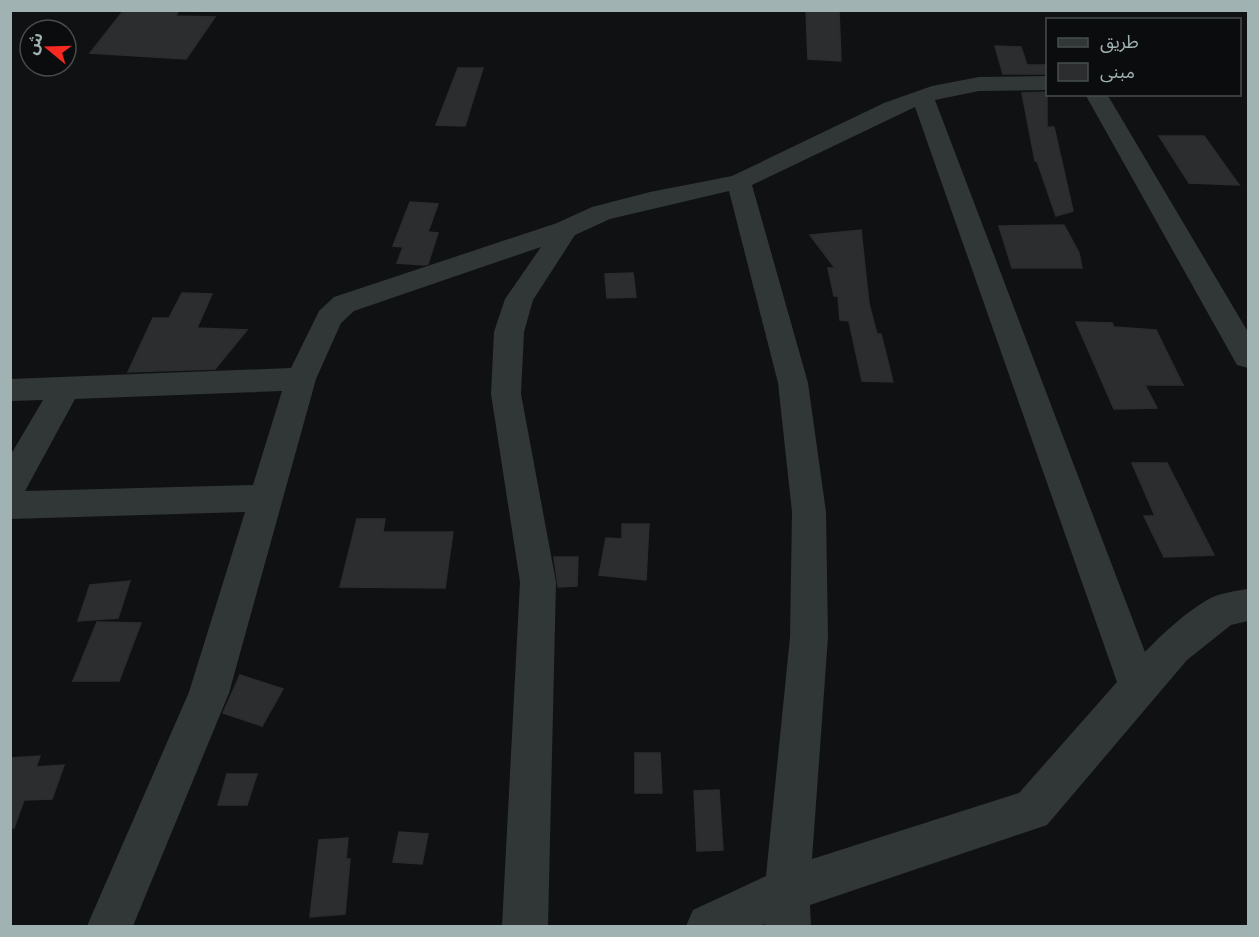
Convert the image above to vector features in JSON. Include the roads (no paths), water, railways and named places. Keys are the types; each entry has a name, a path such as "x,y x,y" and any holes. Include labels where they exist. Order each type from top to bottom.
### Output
{"street":[{"path":"110,927 209,693 301,379 329,318 344,304 566,229 601,213 650,200 739,182 891,108 939,91 979,84 1046,83"},
{"path":"1097,96 1248,357"},
{"path":"923,97 1138,687"},
{"path":"739,182 793,383 809,512 810,637 788,908"},
{"path":"525,927 538,582 506,394 509,332 519,299 566,229"},
{"path":"10,390 301,379"},
{"path":"10,487 66,387"},
{"path":"10,505 267,498"},
{"path":"709,927 788,908 1032,810 1174,648 1221,611 1248,605"}]}
